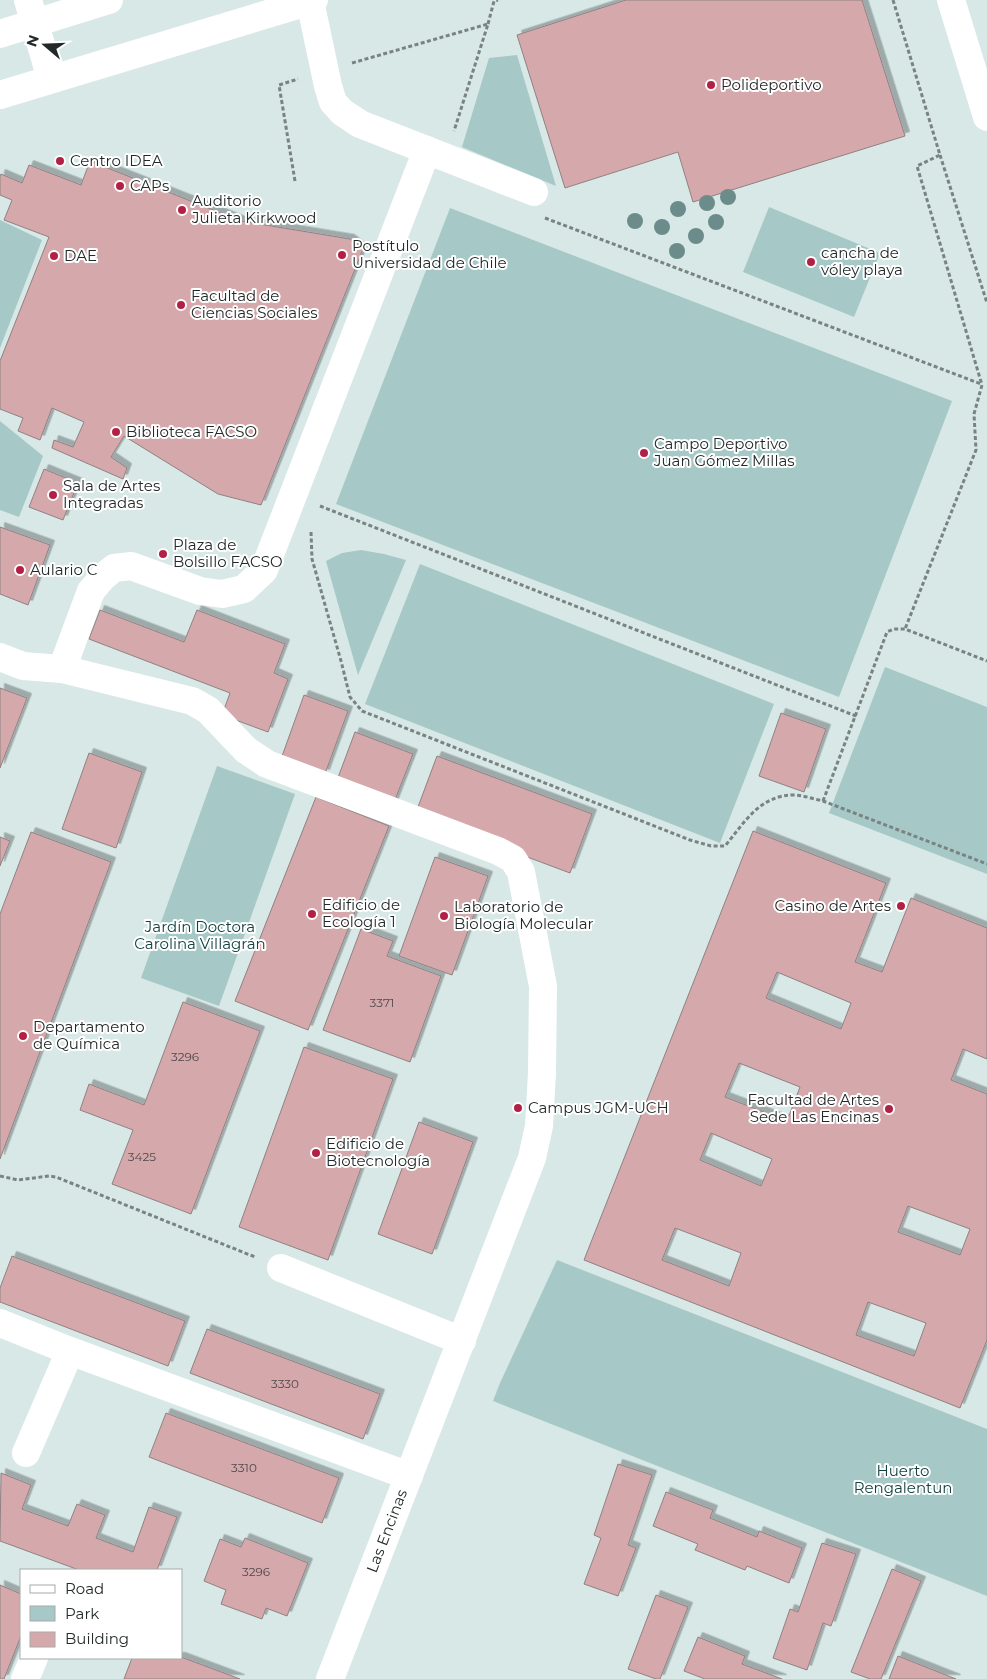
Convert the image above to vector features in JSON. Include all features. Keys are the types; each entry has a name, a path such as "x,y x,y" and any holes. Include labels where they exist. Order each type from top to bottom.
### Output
{"street":[{"path":"0,34 31,11 109,0"},
{"path":"951,0 987,117"},
{"path":"0,95 312,1 325,71 333,102 342,112 360,124 436,153 537,204"},
{"path":"31,11 51,79"},
{"path":"62,669 91,591 114,568 131,566 200,591 222,594 244,589 264,570 436,153"},
{"name":"Las Encinas","path":"0,657 23,666 62,669 192,701 208,710 246,750 267,764 498,851 513,859 521,872 543,986 539,1126 532,1158 409,1476 339,1676"},
{"path":"281,1268 462,1341"},
{"path":"0,1323 70,1351 409,1476"},
{"path":"26,1453 70,1351"},
{"path":"26,1679 34,1659"}],"path":[{"path":"436,153 488,24 494,1 498,0"},
{"path":"893,0 987,304"},
{"path":"295,181 278,86 488,24"},
{"path":"904,629 976,450 974,414 982,385 917,166 940,155"},
{"path":"537,204 982,385"},
{"path":"317,513 320,506 856,716"},
{"path":"311,529 312,559 342,661 350,697 362,711 711,846 726,846 756,808 769,800 795,795 823,801 987,864"},
{"path":"823,801 887,632 894,629 904,629 987,661"},
{"path":"0,1176 18,1180 49,1176 56,1177 281,1268"}],"green space":[{"path":"517,55 556,186 462,147 489,58"},
{"name":"cancha de vóley playa","path":"769,207 880,253 854,317 743,272"},
{"name":"Campo Deportivo Juan Gómez Millas","path":"450,208 952,401 839,697 336,504"},
{"path":"0,220 42,240 0,348"},
{"path":"0,421 43,456 19,517 0,510"},
{"path":"361,550 406,560 358,675 326,561 342,553"},
{"path":"420,564 774,704 720,843 365,704"},
{"path":"885,667 987,707 987,874 829,813"},
{"name":"Jardín Doctora Carolina Villagrán","path":"217,766 295,794 219,1006 141,978"},
{"name":"Huerto Rengalentun","path":"557,1260 987,1429 987,1596 493,1401"}],"building":[{"name":"Polideportivo","path":"626,0 862,0 905,136 693,202 678,152 565,188 517,35"},
{"name":"Facultad de Ciencias Sociales","path":"90,161 241,221 350,239 363,249 261,505 218,494 124,436 111,457 127,468 123,479 52,448 54,440 73,447 84,422 52,408 40,440 18,431 23,418 0,409 0,361 49,237 4,220 12,200 0,195 0,176 1,174 22,183 29,165 81,185"},
{"name":"Sala de Artes Integradas","path":"44,469 78,483 63,520 29,507"},
{"name":"Aulario C","path":"0,527 50,545 28,605 0,594"},
{"path":"100,610 184,642 197,610 285,644 274,673 288,679 268,732 222,715 230,693 89,639"},
{"path":"0,688 27,698 0,768"},
{"path":"304,695 348,711 325,774 281,759"},
{"path":"781,713 826,729 804,792 759,776"},
{"path":"355,732 413,754 393,805 336,783"},
{"path":"89,753 142,772 116,848 62,829"},
{"path":"437,756 592,814 570,873 415,815"},
{"name":"Edificio de Ecología 1","path":"316,797 389,826 308,1030 235,1001"},
{"name":"Facultad de Artes Sede Las Encinas","path":"753,831 886,883 855,962 882,972 911,898 987,928 987,1059 963,1049 951,1080 987,1094 987,1340 960,1408 584,1260","holes":["777,972 851,1003 841,1029 766,998","739,1063 800,1087 787,1121 725,1097","711,1133 772,1159 761,1186 700,1160","908,1206 970,1229 960,1255 898,1232","675,1228 741,1253 729,1286 662,1260","868,1302 926,1323 914,1356 856,1335"]},
{"name":"Departamento de Química","path":"31,832 111,862 0,1159 0,914"},
{"path":"0,837 10,841 0,866"},
{"name":"Laboratorio de Biología Molecular","path":"435,857 488,876 452,975 399,956"},
{"path":"361,929 393,941 387,956 441,976 410,1062 323,1030"},
{"path":"183,1002 260,1031 191,1214 112,1184 133,1130 80,1110 89,1084 144,1105"},
{"name":"Edificio de Biotecnología","path":"304,1047 393,1079 328,1260 239,1227"},
{"path":"419,1122 473,1142 432,1254 378,1234"},
{"path":"12,1256 185,1321 168,1366 0,1302 0,1288"},
{"path":"207,1329 380,1394 363,1439 190,1373"},
{"path":"166,1413 339,1478 322,1523 149,1457"},
{"path":"618,1464 652,1475 628,1545 636,1548 618,1596 584,1584 601,1538 594,1535"},
{"path":"1,1473 31,1485 22,1509 68,1526 77,1504 105,1515 96,1538 133,1552 149,1507 177,1517 157,1569 76,1569 0,1541"},
{"path":"666,1492 713,1510 710,1518 757,1537 759,1531 802,1548 789,1583 747,1566 745,1570 695,1550 698,1544 653,1526"},
{"path":"245,1538 308,1563 287,1616 266,1608 262,1619 221,1604 226,1590 204,1581 220,1539 241,1547"},
{"path":"822,1543 856,1554 831,1626 823,1623 807,1670 773,1658 790,1609 798,1612"},
{"path":"892,1569 921,1581 881,1679 870,1679 851,1672"},
{"path":"0,1585 20,1594 20,1639 4,1679 0,1679"},
{"path":"656,1595 688,1607 660,1679 628,1669"},
{"path":"698,1637 745,1656 742,1664 782,1679 705,1679 684,1671"},
{"path":"898,1656 956,1679 889,1679"},
{"path":"182,1657 240,1679 124,1679 132,1659 182,1659"}],"place":[{"name":"Polideportivo","path":"711,85"},
{"name":"Centro IDEA","path":"60,161"},
{"name":"CAPs","path":"120,186"},
{"name":"Auditorio Julieta Kirkwood","path":"182,210"},
{"name":"Postítulo Universidad de Chile","path":"342,255"},
{"name":"DAE","path":"54,256"},
{"name":"cancha de vóley playa","path":"811,262"},
{"name":"Facultad de Ciencias Sociales","path":"181,305"},
{"name":"Biblioteca FACSO","path":"116,432"},
{"name":"Campo Deportivo Juan Gómez Millas","path":"644,453"},
{"name":"Sala de Artes Integradas","path":"53,495"},
{"name":"Plaza de Bolsillo FACSO","path":"163,554"},
{"name":"Aulario C","path":"20,570"},
{"name":"Casino de Artes","path":"901,906"},
{"name":"Edificio de Ecología 1","path":"312,914"},
{"name":"Laboratorio de Biología Molecular","path":"444,916"},
{"name":"Departamento de Química","path":"23,1036"},
{"name":"Campus JGM-UCH","path":"518,1108"},
{"name":"Facultad de Artes Sede Las Encinas","path":"889,1109"},
{"name":"Edificio de Biotecnología","path":"316,1153"}]}
